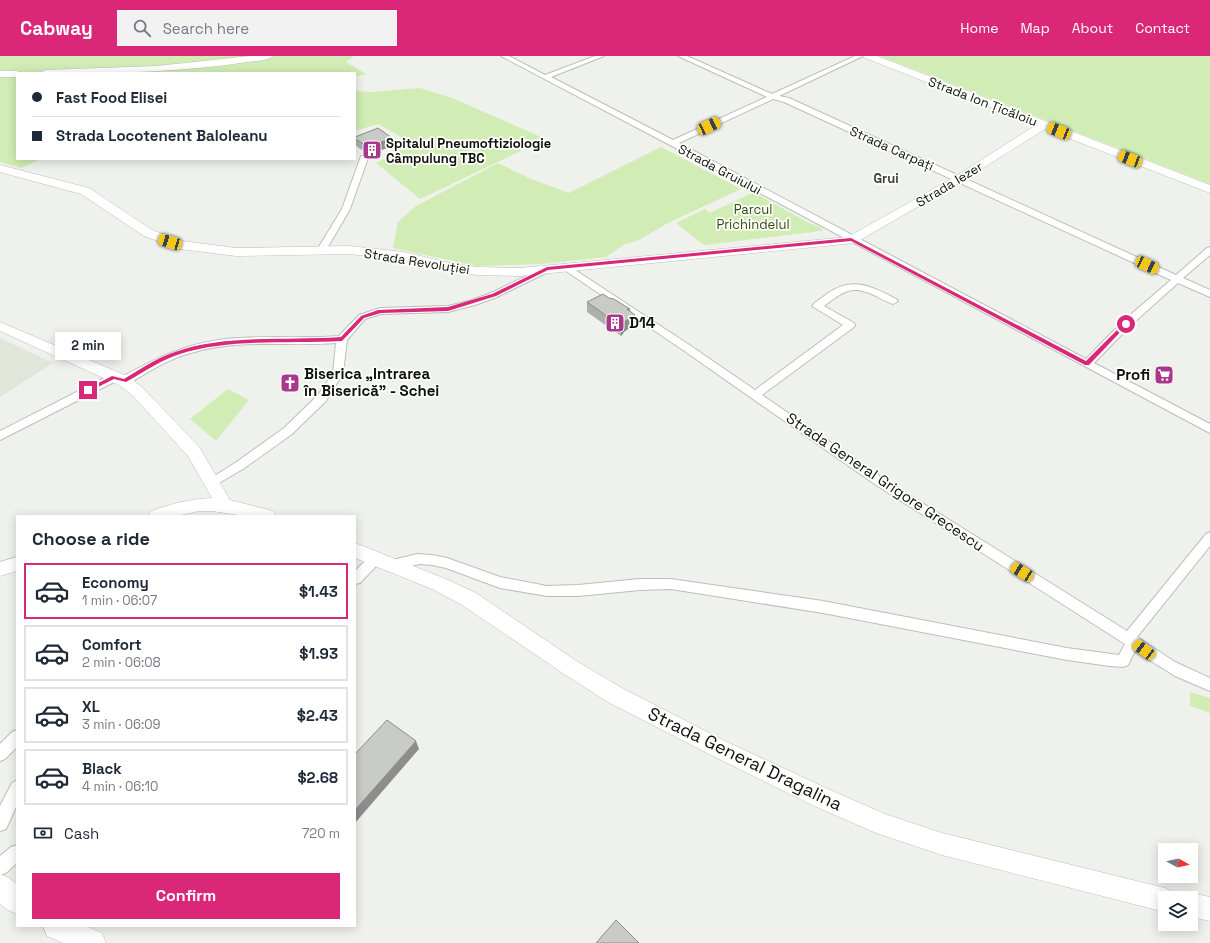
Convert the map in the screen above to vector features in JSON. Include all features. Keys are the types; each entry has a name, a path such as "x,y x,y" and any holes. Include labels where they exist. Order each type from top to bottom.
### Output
{"main road":[{"path":"0,887 16,900"},
{"path":"59,927 92,943"}],"street":[{"path":"68,72 219,64 268,56"},
{"name":"Strada Gruiului","path":"504,56 673,143 851,240 1210,429"},
{"path":"545,77 602,56"},
{"name":"Strada Carpați","path":"681,56 773,97 786,100 960,178 1210,294"},
{"path":"673,143 860,56"},
{"name":"Strada Ion Țicăloiu","path":"868,56 1210,189"},
{"path":"0,74 16,74"},
{"name":"Strada Iezer","path":"851,240 960,178 1044,125"},
{"path":"322,250 346,209 364,158"},
{"name":"Strada Revoluției","path":"0,168 85,191 148,233 180,245 236,252 349,250 381,253 477,271 520,272 851,240"},
{"path":"1087,364 1126,324 1176,278 1210,250"},
{"name":"Strada General Grigore Grecescu","path":"566,267 880,482 1155,658 1189,677 1210,685"},
{"path":"212,483 239,466 288,431 322,398 338,373 342,339 362,317 380,311 448,309 494,295 547,269"},
{"path":"755,395 850,325 817,306 844,288 850,287 872,290 893,301"},
{"path":"0,326 119,379 138,392 194,452 224,504"},
{"path":"0,436 160,360 198,347 222,342 342,339"},
{"path":"160,515 191,506 207,504 224,504 248,513 261,515"},
{"path":"356,578 385,562 422,559 442,562 485,578 520,588 548,591 578,590 652,583 671,584 823,607 1067,654 1123,661 1130,641 1210,537"},
{"name":"Strada General Dragalina","path":"356,550 439,584 470,599 571,668 615,695 716,747 820,797 884,825 942,844 1158,898"},
{"path":"0,569 16,564"},
{"path":"0,754 16,738"},
{"path":"0,823 16,790"},
{"path":"0,867 16,855"},
{"path":"1198,906 1210,909"}],"shaded area":[{"path":"0,338 53,363 0,397"}],"green space":[{"path":"0,56 354,56 346,62 366,74 356,77 356,72 16,72 16,160 39,160 21,168 0,162"},
{"path":"880,56 1210,56 1210,184"},
{"path":"420,88 452,98 546,139 420,199 376,163 413,144 378,124 356,131 356,91 371,92"},
{"path":"661,147 741,189 666,224 639,240 623,245 606,257 542,264 476,266 393,248 398,222 416,206 498,163 531,179 569,193"},
{"name":"Parcul Prichindelul","path":"756,191 762,197 809,223 820,227 823,230 704,245 676,223 705,209 710,213"},
{"path":"228,389 249,400 216,441 190,419"},
{"path":"1190,692 1210,698 1210,713 1190,706"}],"building":[{"path":"378,128 392,138 368,147 356,140 356,137"},
{"path":"603,294 630,309 627,309 635,315 625,321 621,326 587,302"},
{"path":"387,720 416,741 356,809 356,753"},
{"path":"616,920 639,943 596,943"}],"place":[{"name":"Spitalul Pneumoftiziologie Câmpulung TBC","path":"372,150"},
{"name":"D14","path":"615,323"},
{"name":"Profi","path":"1164,375"},
{"name":"Biserica „Intrarea în Biserică” - Schei","path":"290,383"}],"district":[{"name":"Grui","path":"886,178"}],"route":[{"path":"88,390 114,377 124,381 160,360 177,353 222,342 342,339 362,317 380,311 448,309 472,303 494,295 547,269 818,242 851,240 1087,364 1126,324"}]}
